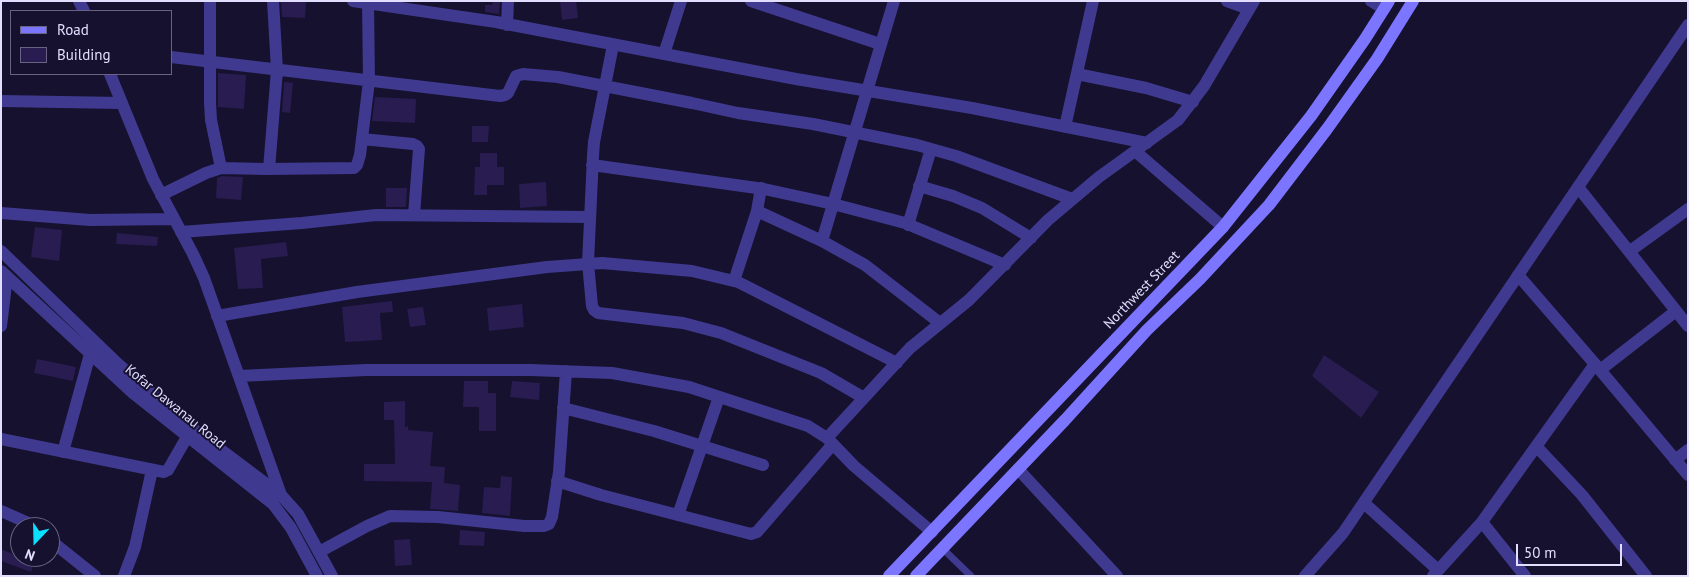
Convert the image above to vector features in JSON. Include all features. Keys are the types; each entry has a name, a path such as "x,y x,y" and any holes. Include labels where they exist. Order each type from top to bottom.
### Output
{"main road":[{"path":"916,576 1269,205 1377,59 1413,1"},
{"name":"Northwest Street","path":"889,576 1223,227 1311,116 1365,39 1386,5"}],"street":[{"path":"210,1 209,62 211,120 221,168"},
{"path":"269,169 277,70 273,1"},
{"path":"352,1 507,25 796,79 956,105 1146,143"},
{"path":"507,25 508,1"},
{"path":"664,54 681,1"},
{"path":"751,1 880,44"},
{"path":"822,241 894,1"},
{"path":"1065,127 1093,1"},
{"path":"557,481 743,532 751,534 757,532 864,398 921,337 969,300 1048,220 1072,199 1178,120 1193,102 1252,5 1227,1"},
{"path":"1371,1 1386,5"},
{"path":"161,195 206,173 221,168 354,168 360,155 369,81 368,2"},
{"path":"1305,576 1343,533 1364,503 1688,25"},
{"path":"613,45 594,142 592,165 588,263 592,306 598,313 683,323 721,333 821,373 864,398"},
{"path":"172,57 500,96 508,92 516,76 523,74 558,77 738,113 814,124 931,149 956,156 1072,199"},
{"path":"1077,74 1146,88 1193,102"},
{"path":"110,75 153,179 204,278 281,494 298,514 332,576"},
{"path":"1,101 122,103"},
{"path":"362,139 417,146 419,149 414,216"},
{"path":"908,225 931,149"},
{"path":"1135,152 1223,227"},
{"path":"592,165 761,188 832,204 908,225 1004,265"},
{"path":"919,186 953,196 982,208 1030,238"},
{"path":"1578,187 1688,326"},
{"path":"734,281 757,211 761,188"},
{"path":"1630,251 1688,209"},
{"path":"757,211 822,241 865,265 940,323"},
{"path":"1,213 90,220 174,219"},
{"path":"181,232 302,223 376,215 590,218"},
{"name":"Kofar Dawanau Road","path":"1,252 117,363 192,428 281,494"},
{"path":"218,316 357,292 588,263 602,263 692,271 734,281 897,363"},
{"path":"1,326 4,274"},
{"name":"Kofar Dawanau Road","path":"4,274 133,393 274,504 291,528 316,576"},
{"path":"1518,275 1688,475"},
{"path":"1364,503 1435,573 1482,522 1536,446 1598,367 1676,311"},
{"path":"63,452 90,354"},
{"path":"239,376 366,370 566,371 612,373 689,387 801,424 830,441 854,466 932,532"},
{"path":"319,552 390,516 438,517 524,526 544,526 549,524 552,517 557,481 566,371"},
{"path":"678,514 719,397"},
{"path":"563,408 702,445 763,465"},
{"path":"1,439 164,472 168,470 187,437"},
{"path":"1536,446 1582,494 1646,576"},
{"path":"1675,460 1688,450"},
{"path":"1018,469 1117,576"},
{"path":"124,576 135,547 152,470"},
{"path":"1,511 15,517"},
{"path":"1482,522 1525,576"},
{"path":"60,548 95,576"}],"lane":[{"path":"942,548 971,576"}],"building":[{"path":"281,1 306,2 305,18 282,17"},
{"path":"493,1 500,1 499,14 485,12 485,5 492,5"},
{"path":"560,1 576,1 578,18 562,20"},
{"path":"218,73 246,75 244,109 218,107"},
{"path":"284,82 293,83 290,113 282,112"},
{"path":"375,97 416,99 415,123 372,121"},
{"path":"472,126 489,126 488,142 472,142"},
{"path":"480,153 497,153 497,167 504,167 504,185 487,185 487,195 474,195 475,167 480,167"},
{"path":"222,176 243,177 241,200 216,198 217,178"},
{"path":"546,182 547,206 520,208 519,184"},
{"path":"386,188 407,188 406,207 386,207"},
{"path":"35,227 62,230 59,261 31,257"},
{"path":"117,233 158,237 157,246 116,244"},
{"path":"286,242 288,256 261,259 263,288 238,289 234,248"},
{"path":"392,301 393,312 380,313 382,340 345,342 342,307"},
{"path":"522,304 524,327 489,331 487,308"},
{"path":"423,307 426,325 410,327 407,309"},
{"path":"1324,355 1379,392 1361,418 1312,376"},
{"path":"37,359 76,367 73,381 34,373"},
{"path":"464,381 488,381 488,393 496,393 496,431 479,431 479,407 463,407"},
{"path":"512,381 540,383 539,400 510,397"},
{"path":"405,401 405,427 408,426 408,430 433,432 430,466 445,467 444,483 460,485 458,511 430,509 432,482 364,481 364,464 395,464 394,420 384,420 384,402"},
{"path":"501,476 512,477 510,516 482,513 484,487 500,488"},
{"path":"460,530 485,532 484,546 459,545"},
{"path":"410,539 412,565 395,566 394,540"},
{"path":"1,549 10,553 10,564 1,561"},
{"path":"17,567 33,567 31,572"}]}
